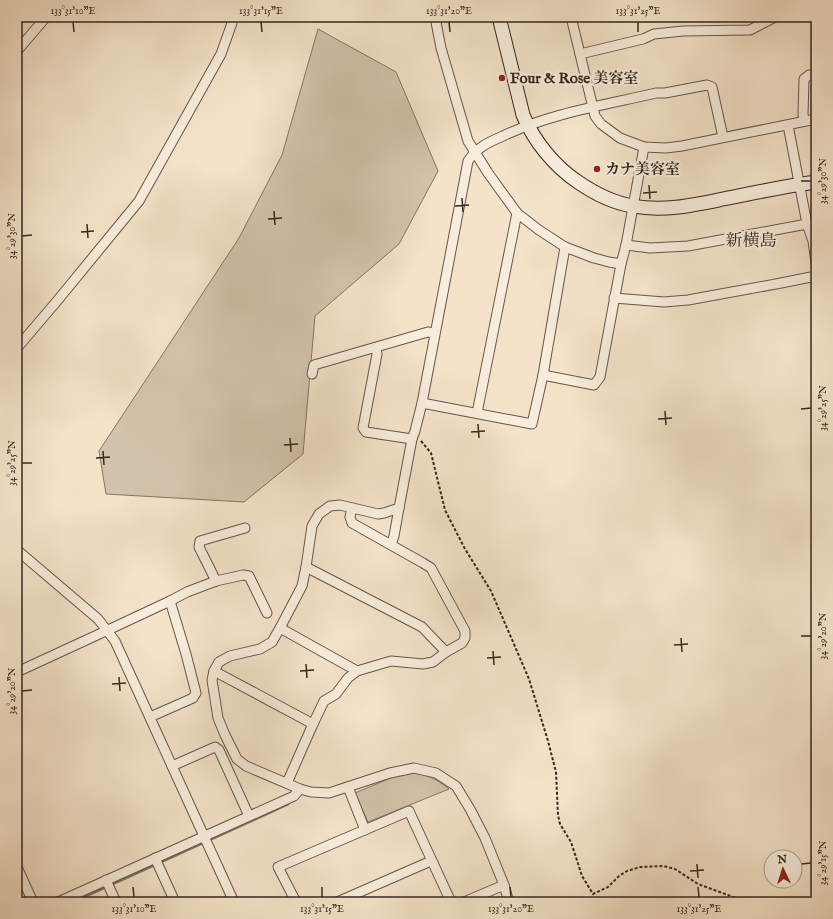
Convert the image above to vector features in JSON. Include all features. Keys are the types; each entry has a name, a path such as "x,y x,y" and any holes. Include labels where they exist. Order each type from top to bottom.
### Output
{"street":[{"path":"17,52 46,17"},
{"path":"17,348 139,201 221,54 232,23 232,17"},
{"path":"435,17 441,48 468,141 488,174 517,213 539,230 566,247 594,258 621,264"},
{"path":"498,17 523,114 528,125 549,157 567,175 588,189 612,200 632,206 673,208 816,182"},
{"path":"571,17 594,116 600,124 620,138 644,147 666,148 816,119"},
{"path":"580,54 642,39 654,34 682,31 750,30 775,17"},
{"path":"804,122 804,79 809,75 816,75"},
{"path":"391,545 412,439 422,403 434,333 468,161 475,152 483,146 537,122 593,107 656,93 665,93 707,85 712,87 723,137"},
{"path":"788,125 807,224 814,241 816,263"},
{"path":"543,375 594,385 600,377 644,147"},
{"path":"477,413 517,213"},
{"path":"626,245 650,248 688,246 807,224"},
{"path":"422,403 532,424 543,375 566,247"},
{"path":"614,298 664,302 688,300 816,276"},
{"path":"312,374 314,365 428,332 434,333"},
{"path":"376,348 377,354 363,428 366,432 412,439"},
{"path":"399,508 378,514 340,505 330,506 319,514 312,526 302,586 272,642 260,649 230,656 219,662 214,671 212,680 218,718 237,759 246,766 300,789 311,792 329,793 390,773 414,768 436,773 456,786 470,809 485,838 510,902"},
{"path":"287,783 324,701 336,694 348,678 357,671 392,661 423,664 433,662 446,652 462,643 465,638 465,631 431,568 352,523 350,517 352,508"},
{"path":"216,581 199,546 200,541 245,528"},
{"path":"17,550 98,619 115,641 234,902"},
{"path":"306,567 422,627 446,652"},
{"path":"17,672 187,592 216,581 243,575 249,576 267,614"},
{"path":"150,717 193,698 196,693 170,601"},
{"path":"280,628 357,671"},
{"path":"214,671 313,724"},
{"path":"172,766 215,748 219,750 249,816"},
{"path":"348,787 365,830"},
{"path":"58,902 294,796 300,789"},
{"path":"296,902 278,867 409,811 431,861 452,902"},
{"path":"155,858 175,902"},
{"path":"337,902 431,861"},
{"path":"17,867 33,902"},
{"path":"106,880 116,902"},
{"path":"464,902 504,885"}],"path":[{"path":"412,439 420,440 431,453 445,510 465,548 491,591 528,679 548,741 556,772 558,815 560,824 571,842 582,876 593,894 608,887 619,876 627,871 640,867 663,866 676,869 698,884 747,902"}],"shaded area":[{"path":"318,29 396,72 438,171 399,244 315,316 303,454 244,502 106,494 99,451 239,238 282,155"},
{"path":"410,773 431,778 440,782 449,789 368,822 355,793 400,774"}],"waterway":[{"path":"17,26 25,17"},
{"path":"73,902 288,804"}],"place":[{"name":"Four & Rose 美容室","path":"502,78"},
{"name":"カナ美容室","path":"597,169"}],"district":[{"name":"新横島","path":"751,240"}]}
